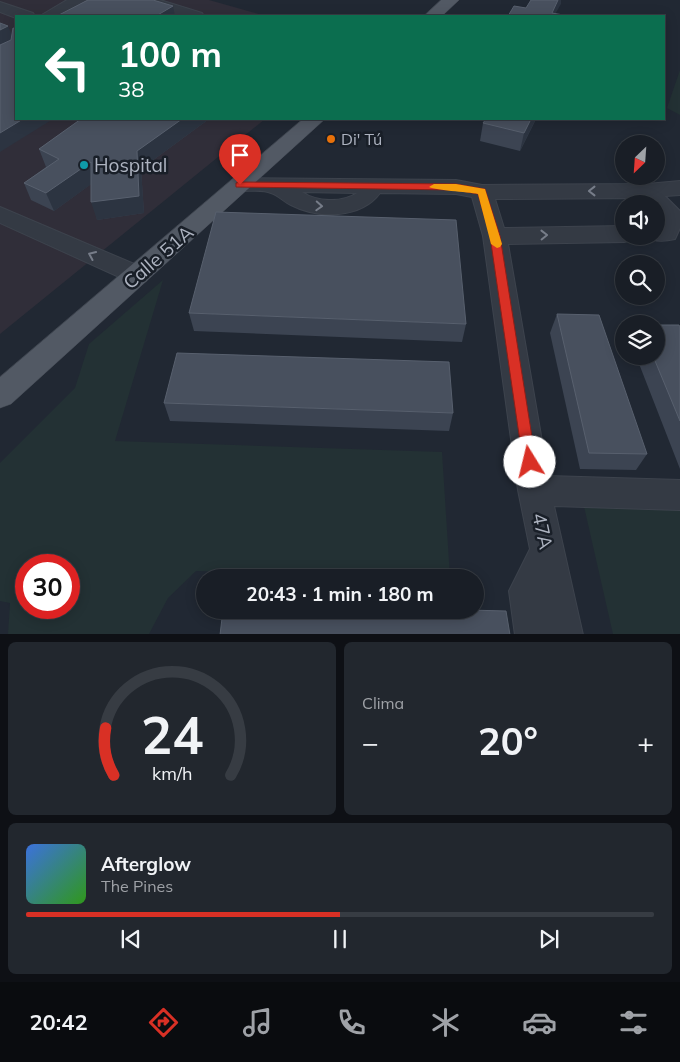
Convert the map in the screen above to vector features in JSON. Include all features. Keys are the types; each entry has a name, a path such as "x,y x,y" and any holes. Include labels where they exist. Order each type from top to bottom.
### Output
{"main road":[{"path":"433,15 451,0"},
{"name":"Calle 51A","path":"0,395 314,120"}],"street":[{"path":"50,15 80,0"},
{"path":"144,0 193,15"},
{"path":"0,7 24,15"},
{"path":"240,185 276,185 298,200 315,207 352,205 364,199 374,186 456,187 482,192 648,191 680,188"},
{"path":"648,191 672,216 668,234"},
{"name":"47A","path":"482,192 495,236 534,490 565,634"},
{"path":"0,214 137,275"},
{"path":"534,490 680,495"},
{"path":"534,634 527,591 547,551"}],"lane":[{"path":"495,236 615,234"}],"shaded area":[{"path":"0,0 209,0 262,15 15,15 15,120 264,120 0,334"},
{"path":"680,70 680,115 667,108"},
{"path":"163,280 115,441 442,452 449,569 196,569 168,598 149,634 8,634 10,603 0,601 0,463 75,388 89,344"},
{"path":"583,502 680,506 680,634 613,634"}],"building":[{"path":"88,0 153,0 173,6 158,15 59,15"},
{"path":"531,0 558,0 552,13 563,15 509,15 514,6 526,8"},
{"path":"0,23 8,26 0,30"},
{"path":"13,28 15,29 15,120 21,120 0,133 0,45 11,40"},
{"path":"80,120 181,120 137,151 139,196 91,202 91,162 46,193 24,183 59,159 39,149"},
{"path":"485,120 530,120 524,133 483,123"},
{"path":"216,212 456,220 466,324 189,313"},
{"path":"557,314 599,315 647,454 589,453"},
{"path":"665,325 679,325 680,327 680,421 657,365 665,365"},
{"path":"177,353 449,362 453,413 164,403"},
{"path":"484,610 506,611 510,634 220,634 222,619 484,619"}],"slow traffic":[{"path":"434,187 456,187 482,192 497,244"}],"place":[{"name":"Di' Tú","path":"331,139"},
{"name":"Hospital","path":"84,165"}],"route":[{"path":"240,185 456,187 482,192 495,236 530,462"}]}
